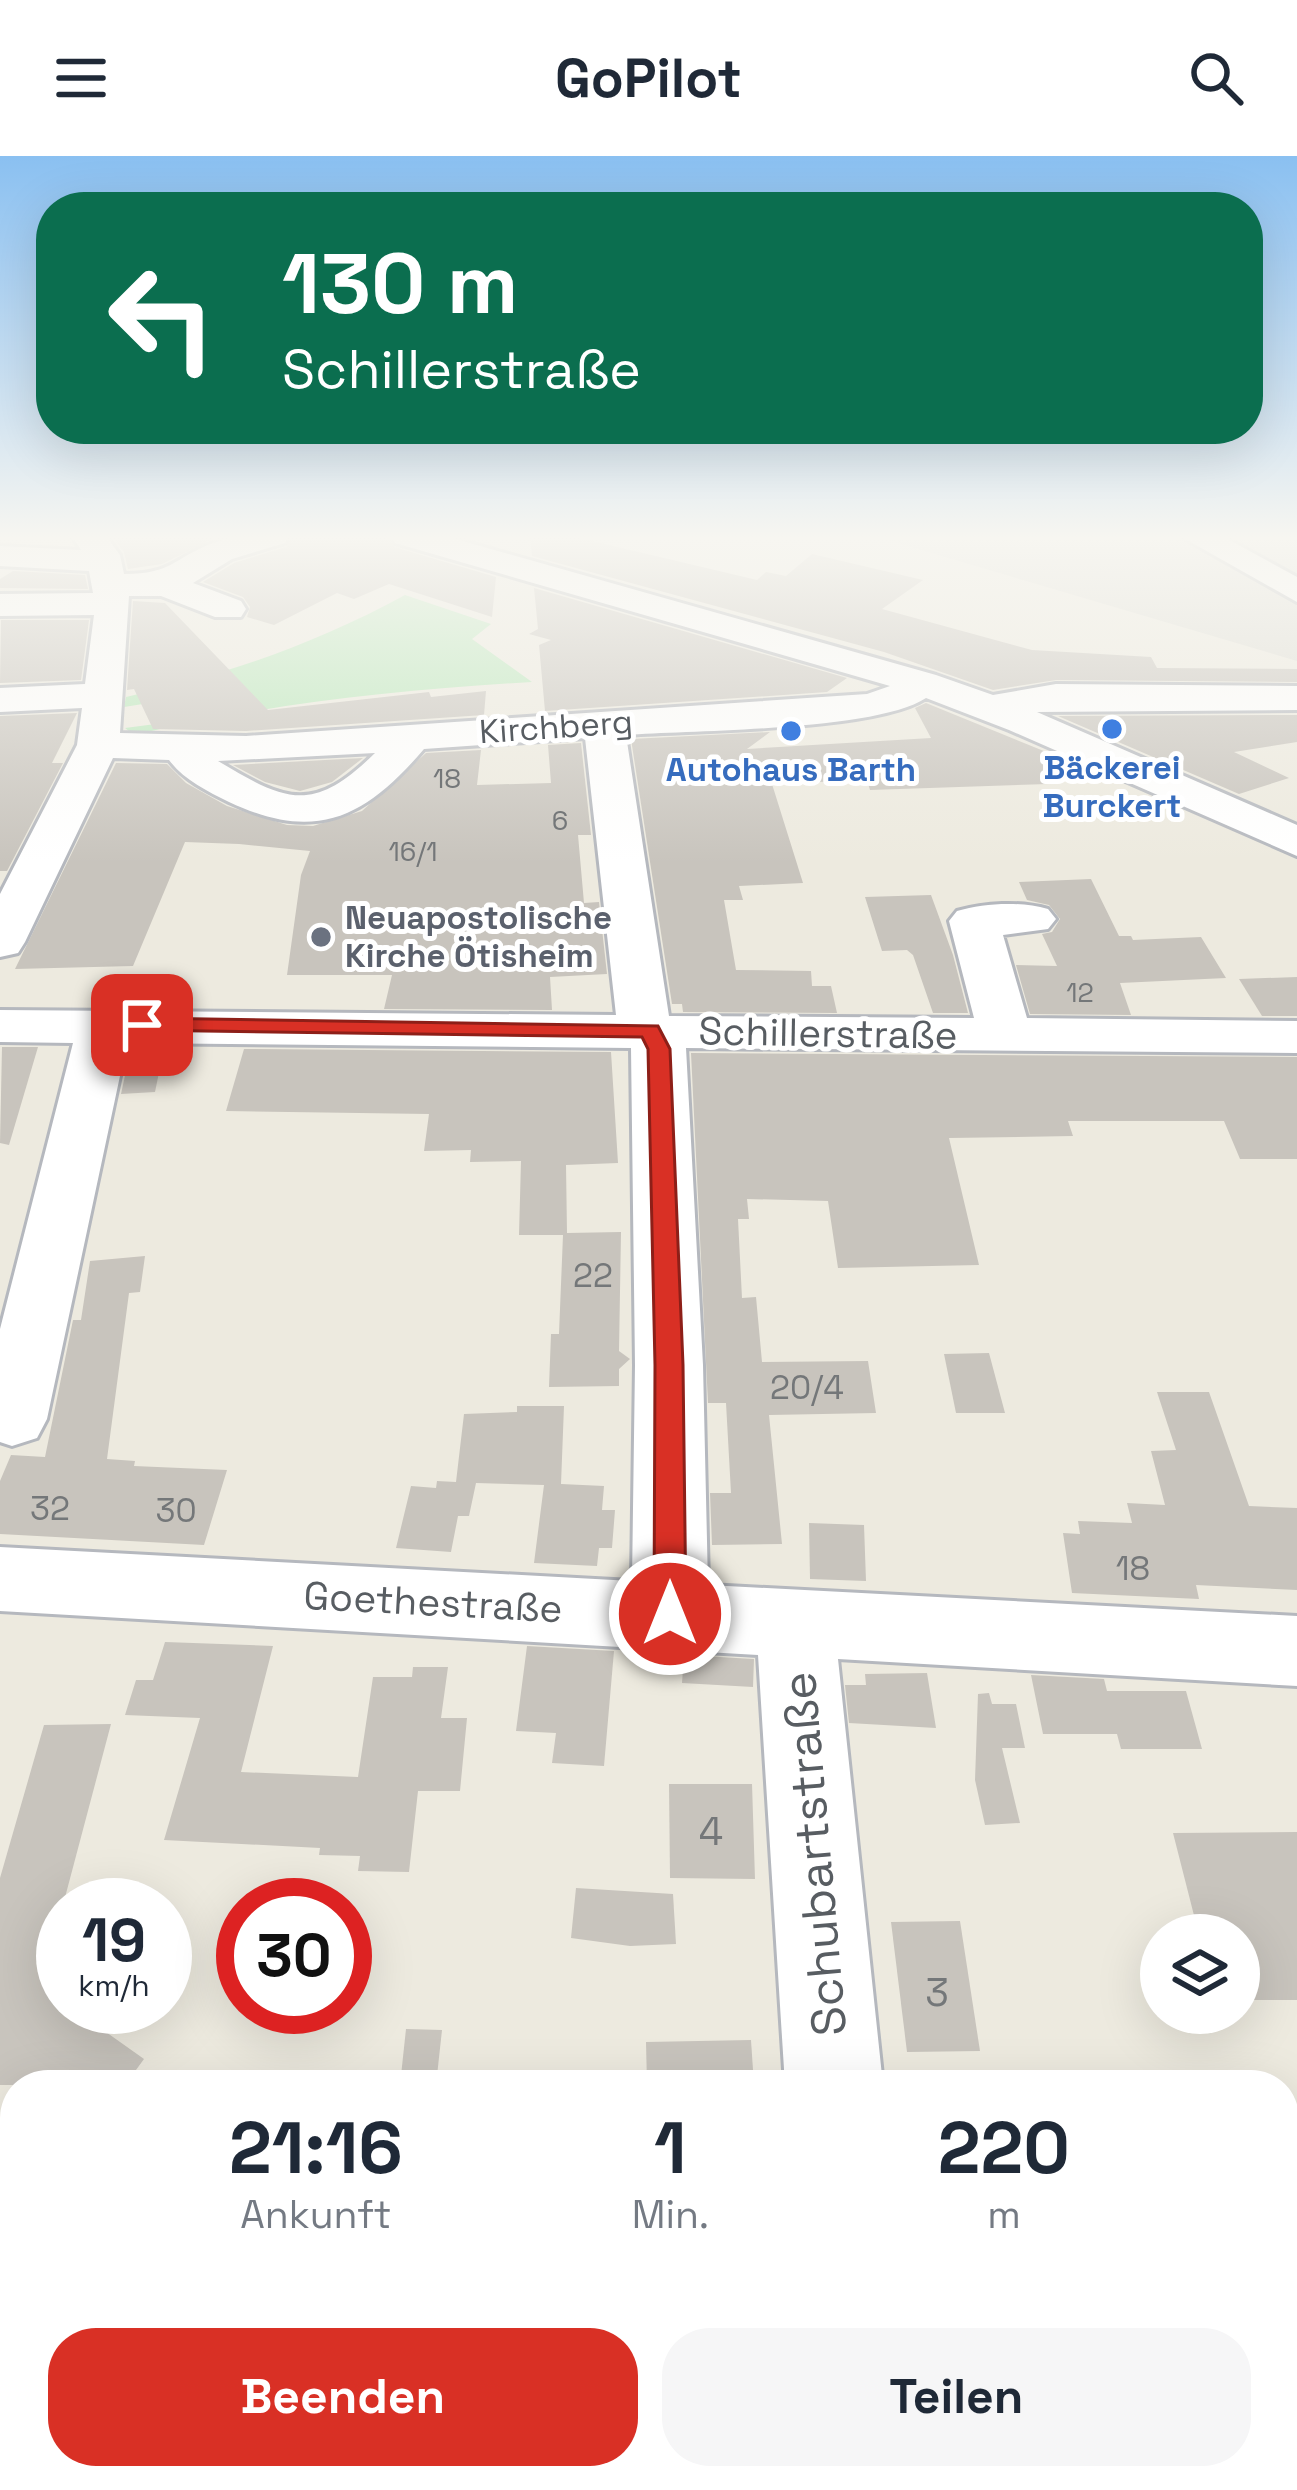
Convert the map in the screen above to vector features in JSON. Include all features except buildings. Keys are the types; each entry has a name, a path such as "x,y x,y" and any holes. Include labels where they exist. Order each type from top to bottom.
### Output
{"street":[{"path":"0,942 98,745 105,695 105,645"},
{"path":"788,645 922,683 1008,714 1297,842"},
{"name":"Kirchberg","path":"98,745 184,750 411,738 487,716 604,724 867,706 897,699 922,683"},
{"path":"0,700 105,695"},
{"path":"1008,714 1091,698 1297,698"},
{"path":"604,724 643,1017 659,1049 669,1365 670,1614"},
{"path":"184,750 203,770 267,805 298,812 352,795 386,768 411,738"},
{"path":"1004,1035 974,921 1031,919"},
{"path":"12,1419 104,1024"},
{"name":"Schillerstraße","path":"0,1026 1297,1037"},
{"name":"Goethestraße","path":"0,1579 1297,1651"},
{"name":"Schubartstraße","path":"795,1622 833,2070"}],"shaded area":[{"path":"1243,645 1297,645 1297,661"}],"green space":[{"path":"297,645 480,645 532,682 332,700 134,735 125,728 171,722 168,700 124,707 126,697"}],"place":[{"name":"Bäckerei Burckert","path":"1112,729"},
{"name":"Autohaus Barth","path":"791,731"},
{"name":"Neuapostolische Kirche Ötisheim","path":"321,937"}],"route":[{"path":"142,1025 650,1030 659,1049 669,1365 670,1614"}]}
